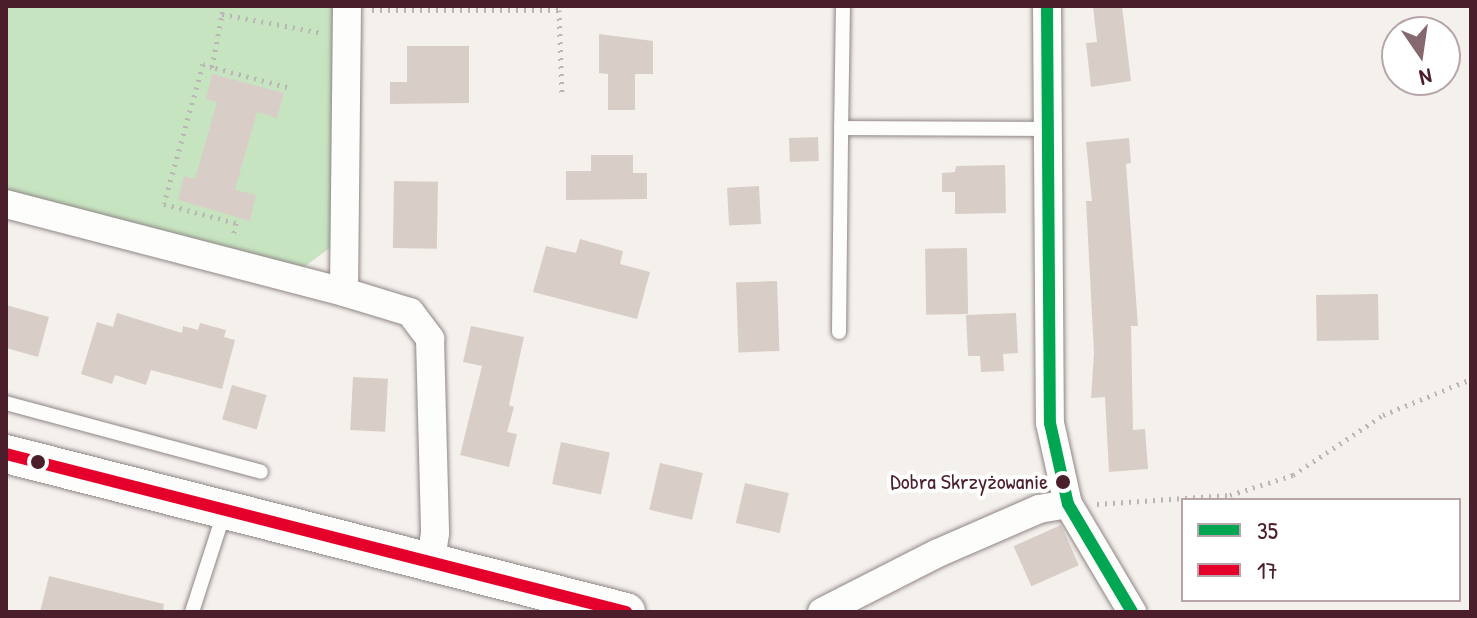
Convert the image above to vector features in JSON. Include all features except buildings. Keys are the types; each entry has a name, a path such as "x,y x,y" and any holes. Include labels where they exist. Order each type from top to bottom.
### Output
{"main road":[{"path":"6,454 626,612"}],"street":[{"path":"1047,6 1050,423 1068,504 1132,612"},
{"path":"344,292 347,18"},
{"path":"6,204 410,312 430,339 435,533 431,562"},
{"path":"822,612 952,547 1039,509 1068,504"}],"lane":[{"path":"839,332 843,6"},
{"path":"841,128 1047,129"},
{"path":"6,403 261,472"},
{"path":"192,612 226,509"}],"path":[{"path":"212,67 224,6"},
{"path":"237,17 239,6"},
{"path":"222,14 237,17 347,18 559,10 562,95"},
{"path":"226,261 236,223 164,204 203,64 287,87"},
{"path":"1201,498 1230,495 1280,479 1383,415 1471,379"},
{"path":"1068,504 1134,505 1181,500"}],"green space":[{"path":"6,6 334,6 335,244 300,270 6,190"}],"transit line":[{"name":"35","path":"1047,6 1050,423 1068,504 1132,612"},
{"name":"17","path":"6,454 626,612"}],"place":[{"name":"Dobra Skrzyżowanie","path":"1063,482"}]}
